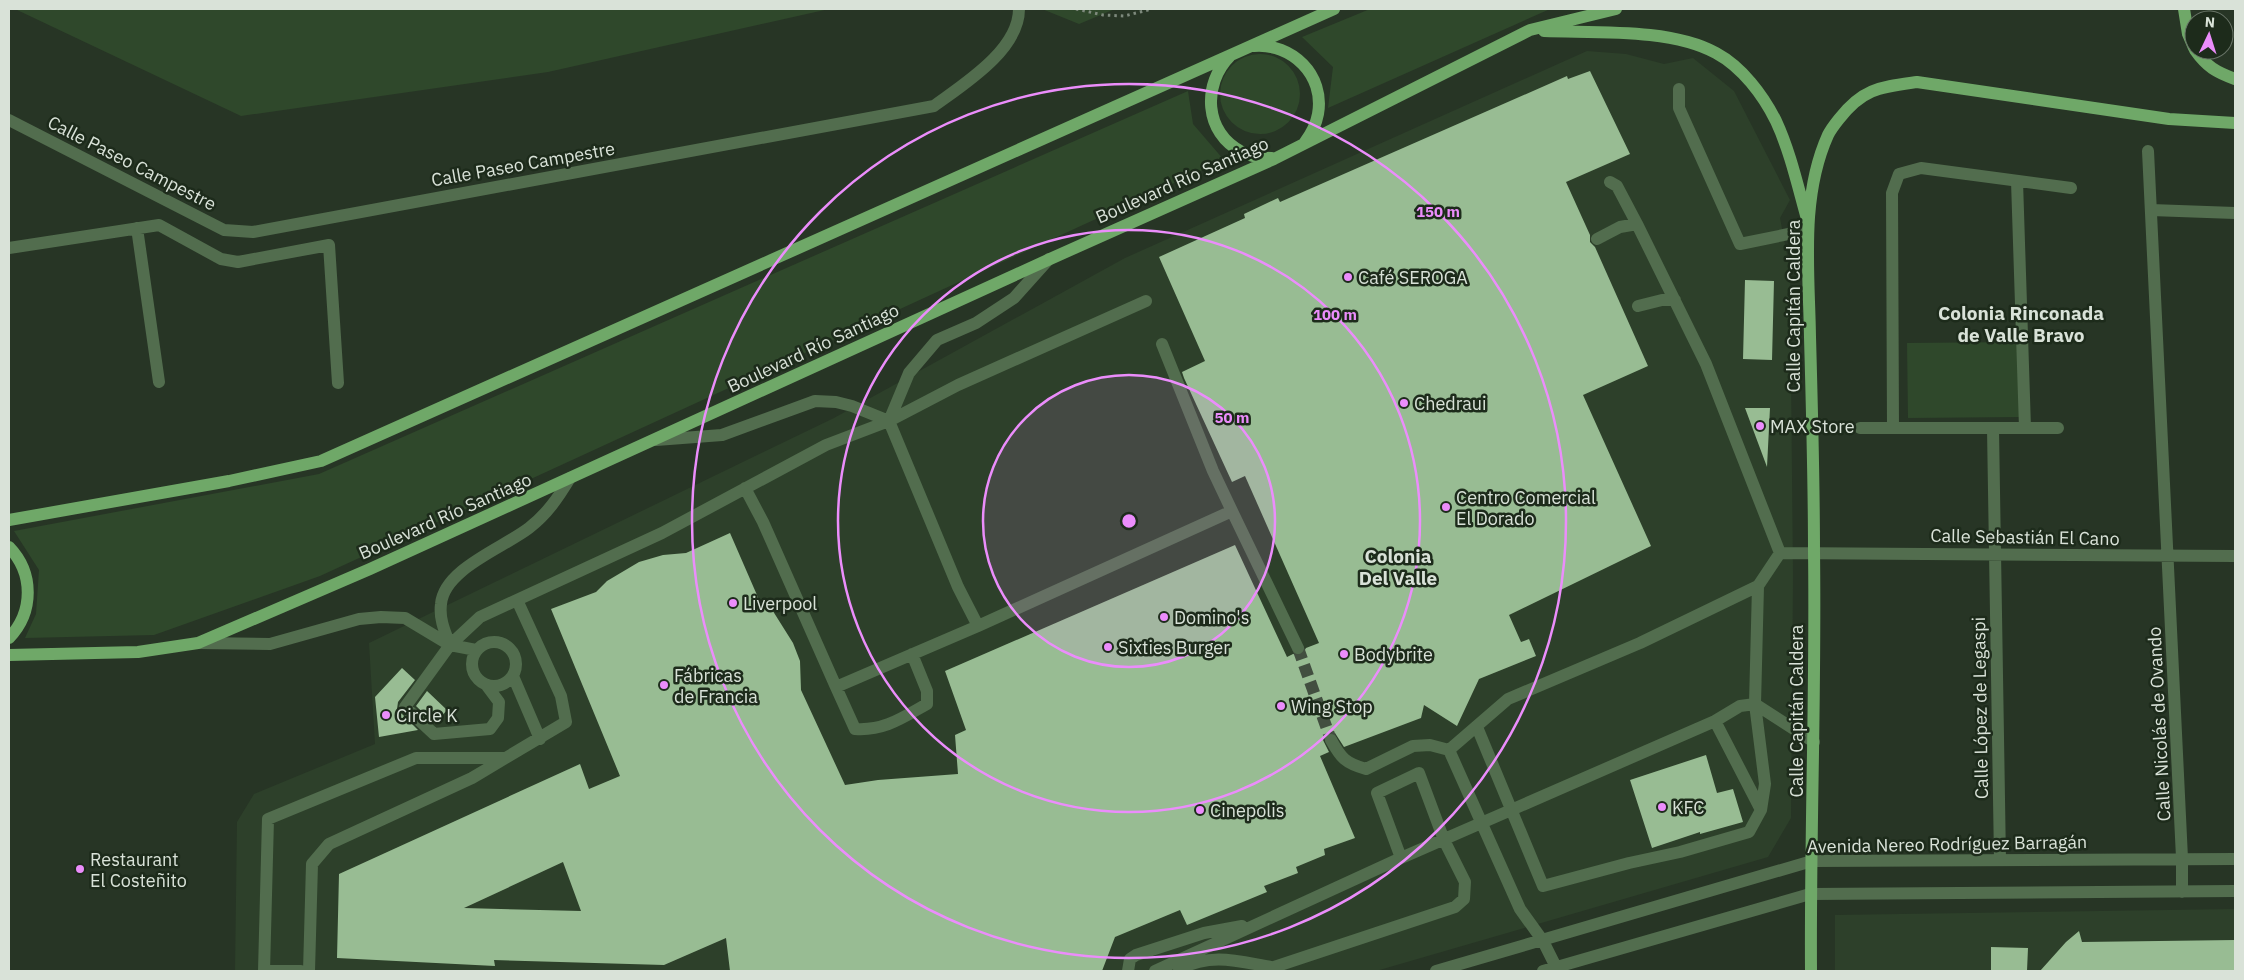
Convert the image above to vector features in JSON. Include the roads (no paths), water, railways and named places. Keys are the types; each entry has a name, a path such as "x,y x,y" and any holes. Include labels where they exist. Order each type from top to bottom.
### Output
{"main road":[{"path":"9,520 211,485 321,461 1334,9"},
{"name":"Boulevard Río Santiago","path":"9,654 138,652 198,643 370,569 1274,158 1530,30 1616,9"},
{"path":"1530,30 1652,35 1686,42 1716,52 1741,70 1776,121 1808,226"},
{"path":"1248,46 1265,45 1281,49 1296,56 1307,68 1315,82 1319,99 1318,115 1313,130 1303,144"},
{"path":"1233,53 1221,65 1214,79 1210,96 1211,113 1217,128 1227,142 1241,152 1257,157 1274,158"},
{"path":"2202,60 2220,74 2235,79"},
{"name":"Calle Capitán Caldera","path":"1811,971 1810,894 1814,742 1814,552 1808,226 1816,165 1829,132 1849,106 1866,93 1886,86 1917,82 2169,119 2235,123"},
{"path":"9,547 24,569 29,589 26,610 18,629 9,638"}],"street":[{"name":"Calle Paseo Campestre","path":"9,120 224,230 253,232 934,106 993,62 1019,21 1019,9"},
{"path":"1679,88 1680,108 1740,244 1808,226"},
{"name":"Calle Nicolás de Ovando","path":"2148,151 2169,556 2182,892"},
{"path":"1893,428 1892,193 1899,174 1921,168 2071,188"},
{"path":"2017,181 2025,428"},
{"path":"1449,750 1508,699 1640,643 1758,586 1780,553 1706,364 1617,186 1610,182"},
{"path":"2151,210 2235,214"},
{"path":"1596,239 1620,227 1637,224"},
{"path":"9,248 159,225 221,259 238,262 329,245 338,383"},
{"path":"137,228 158,382"},
{"path":"889,421 909,374 937,340 976,323 1014,298 1050,259"},
{"path":"1638,306 1662,300 1675,300"},
{"path":"540,739 513,676 516,662 514,654 504,644 489,642 476,650 473,656 472,671 475,677 487,686 499,702 498,718 490,729 434,734 405,707 450,645 480,617 662,533 826,445 889,421 958,385 1146,301"},
{"path":"1162,344 1213,471 1298,648"},
{"path":"654,440 722,435 816,401 836,402 852,406 889,421 958,587 978,626"},
{"path":"1860,428 1993,430 2058,428"},
{"name":"Calle López de Legaspi","path":"1993,430 2000,860"},
{"path":"450,645 441,617 441,603 446,588 457,574 535,523 553,506 570,478"},
{"path":"745,488 763,522 855,729 870,730 892,724 926,704 928,691 912,654"},
{"path":"836,687 978,626 1232,510"},
{"name":"Calle Sebastián El Cano","path":"1780,553 2235,556"},
{"path":"1477,727 1543,886 1628,863 1680,852 1749,832 1761,810 1765,784 1755,704 1758,586"},
{"path":"309,971 312,864 328,844 472,778 566,722 561,696 517,600"},
{"path":"198,643 270,644 359,619 380,617 405,618 450,645 476,650"},
{"path":"487,686 502,685 513,676"},
{"path":"1155,971 1401,858 1715,721 1740,706 1755,704 1814,742"},
{"path":"1715,721 1761,810"},
{"path":"1331,740 1340,757 1351,764 1366,769 1413,746 1430,745 1449,750"},
{"path":"1449,750 1520,909 1543,941 1557,969"},
{"path":"301,971 264,971 268,819 416,758 507,758"},
{"path":"1262,971 1455,907 1464,898 1465,882 1444,840 1419,773 1377,793 1401,858"},
{"name":"Avenida Nereo Rodríguez Barragán","path":"1436,971 1812,861 2235,859"},
{"path":"1543,971 1557,969 1810,894 2235,891"},
{"path":"1128,969 1130,959 1157,947 1204,933 1264,921"},
{"path":"1174,971 1190,964 1216,958 1275,967"}],"tunnel":[{"path":"1298,648 1331,740"}],"place":[{"name":"Café SEROGA","path":"1348,277"},
{"name":"Chedraui","path":"1404,403"},
{"name":"MAX Store","path":"1760,426"},
{"name":"Centro Comercial El Dorado","path":"1446,507"},
{"name":"Liverpool","path":"733,603"},
{"name":"Domino's","path":"1164,617"},
{"name":"Sixties Burger","path":"1108,647"},
{"name":"Bodybrite","path":"1344,654"},
{"name":"Fábricas de Francia","path":"664,685"},
{"name":"Wing Stop","path":"1281,706"},
{"name":"Circle K","path":"386,715"},
{"name":"KFC","path":"1662,807"},
{"name":"Cinepolis","path":"1200,810"},
{"name":"Restaurant El Costeñito","path":"80,869"}],"district":[{"name":"Colonia Rinconada de Valle Bravo","path":"2021,324"},
{"name":"Colonia Del Valle","path":"1398,567"}]}
